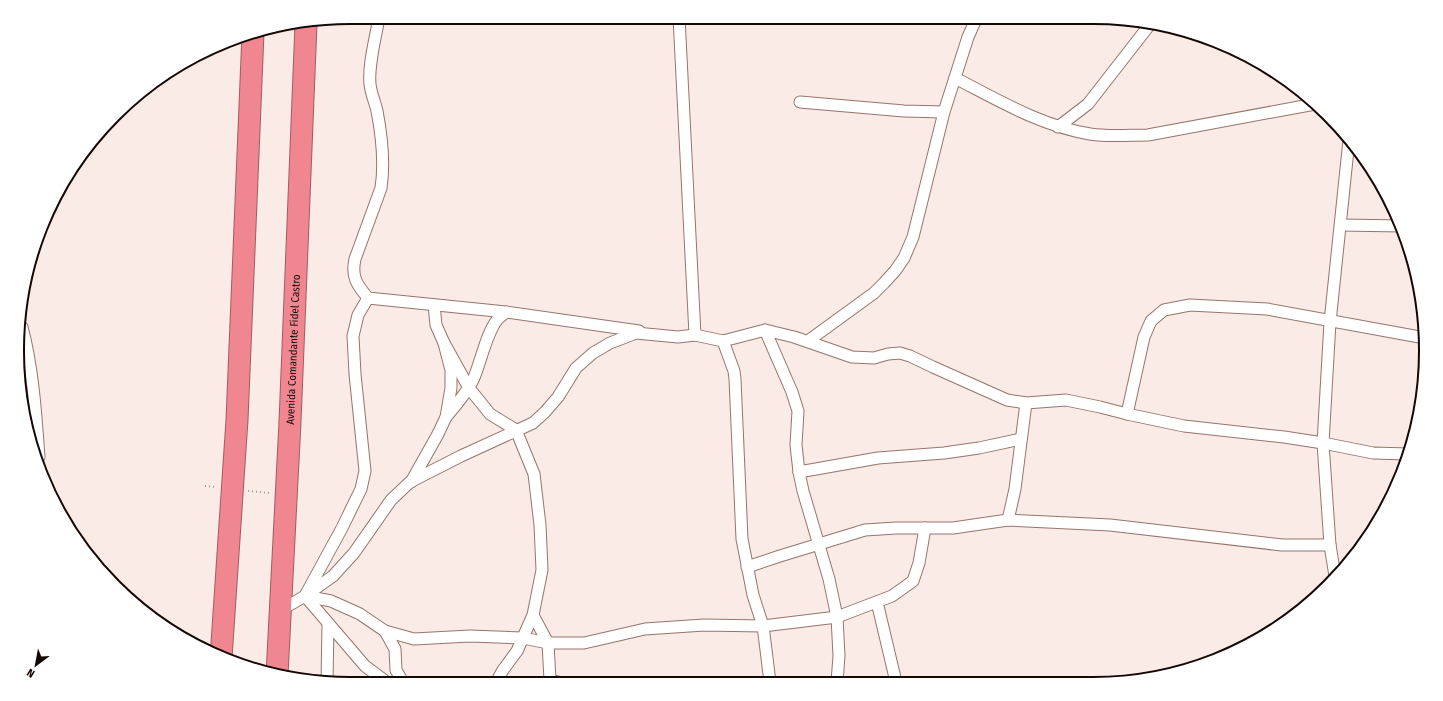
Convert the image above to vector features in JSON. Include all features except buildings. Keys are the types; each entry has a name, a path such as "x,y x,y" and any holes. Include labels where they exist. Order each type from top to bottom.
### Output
{"highway":[{"name":"Avenida Comandante Fidel Castro","path":"277,669 290,422 306,27"},
{"path":"222,650 237,420 253,39"}],"street":[{"path":"377,24 374,39 370,82 382,136 383,178 381,188 359,245 353,269 359,286 368,298 506,312 678,337"},
{"path":"679,24 695,336"},
{"path":"808,341 874,293 895,271 904,258 913,237 944,112 968,37 974,24"},
{"path":"1058,126 1088,104 1146,29"},
{"path":"955,78 1031,116 1058,126 1090,134 1120,136 1148,135 1308,105"},
{"path":"800,102 904,111 944,112"},
{"path":"1334,570 1330,545 1323,443 1330,322 1348,148"},
{"path":"1341,225 1394,226"},
{"path":"305,596 349,515 361,488 364,477 365,471 355,374 353,336 358,315 368,298"},
{"path":"434,305 436,326 469,388 490,414 516,430 534,474 540,525 542,570 533,615 523,638 500,677"},
{"path":"1127,414 1144,337 1151,321 1164,310 1190,305 1267,309 1330,322 1418,337"},
{"path":"281,610 305,596 333,576 354,553 391,500 410,482 438,434 446,417 469,388 479,365 492,327 506,312"},
{"path":"765,330 792,392 798,411 796,445 799,472 803,491 829,579 837,617 837,677"},
{"path":"410,482 461,456 533,423 558,397 576,368 592,353 610,342 636,333 678,337 695,336 723,340 765,330 808,341 839,354 852,357 874,358 888,354 905,354 1007,400 1026,402 1066,400 1184,426 1249,432 1323,443 1373,453 1402,454"},
{"path":"25,337 38,444"},
{"path":"723,340 735,378 742,539 753,595 763,626 769,677"},
{"path":"444,343 452,378 446,417"},
{"path":"1008,520 1015,489 1026,402"},
{"path":"799,472 878,458 944,453 979,448 1021,439"},
{"path":"747,567 865,530 896,528 953,528 1008,520 1110,525 1282,545 1330,545"},
{"path":"305,596 331,601 360,614 385,631 414,639 470,636 523,638 548,643 584,643 645,629 704,625 763,626 837,617 892,596 914,581 919,563 925,528"},
{"path":"305,596 365,666 380,677"},
{"path":"877,602 895,677"},
{"path":"533,615 548,643 550,677"},
{"path":"326,676 328,623"},
{"path":"385,631 395,649 396,670 400,677"}],"path":[{"path":"205,486 220,488"},
{"path":"243,490 274,493"}]}
